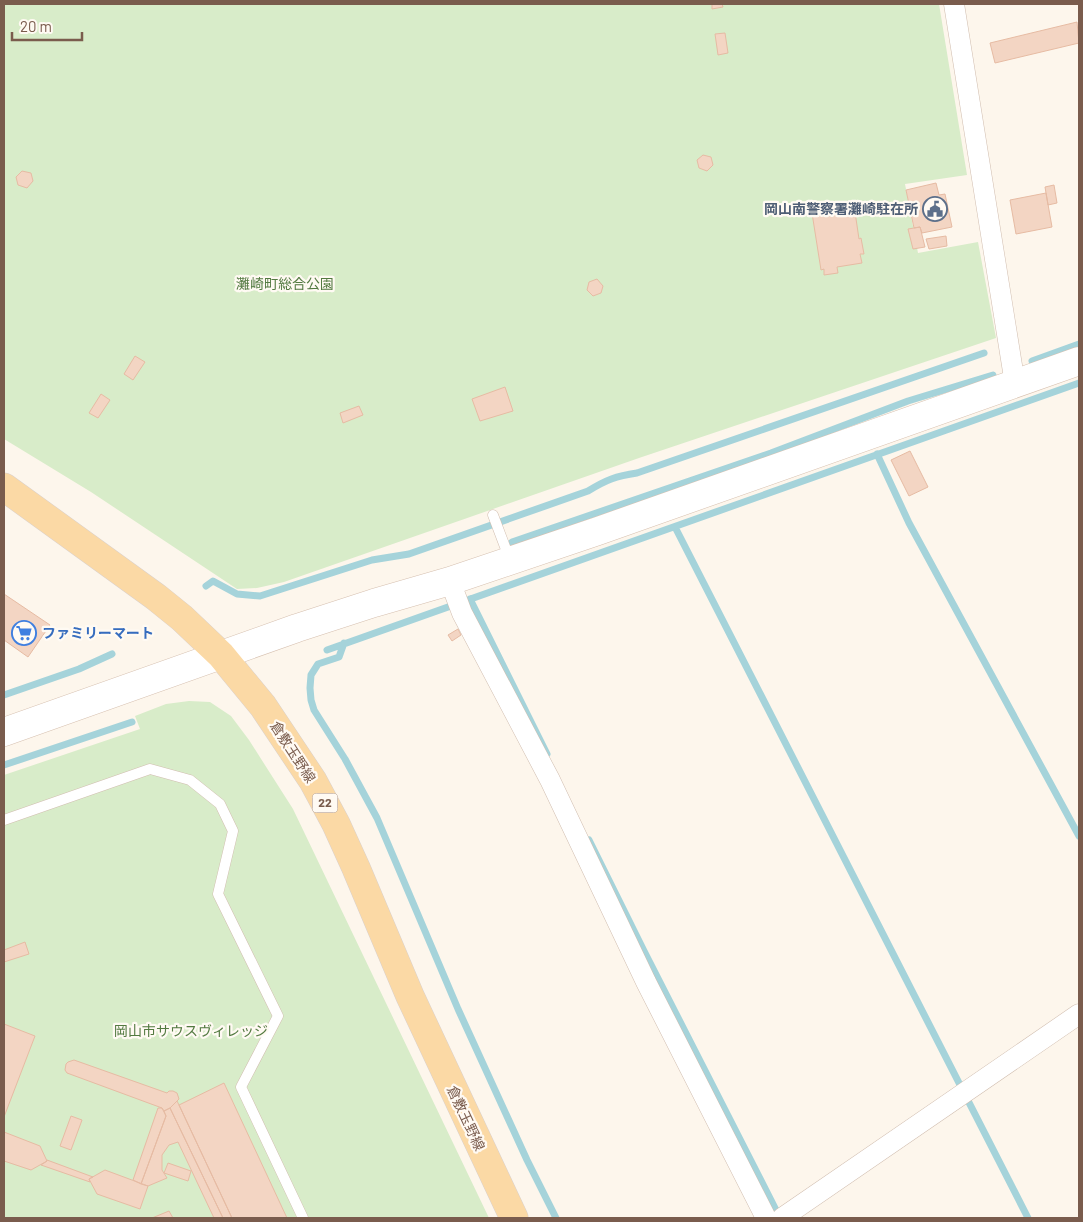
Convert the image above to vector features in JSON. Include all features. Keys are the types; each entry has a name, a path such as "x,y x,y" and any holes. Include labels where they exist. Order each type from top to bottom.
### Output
{"main road":[{"name":"倉敷玉野線","path":"4,487 156,597 194,628 221,655 261,703 289,743 336,824 410,996 514,1218"}],"street":[{"path":"954,4 1015,384"},
{"path":"4,732 357,608 455,595 510,561 1079,361"},
{"path":"455,595 550,780 646,982 766,1218"},
{"path":"782,1218 1079,1014"}],"lane":[{"path":"493,515 510,561"},
{"path":"4,820 150,769 190,780 220,804 233,831 218,894 278,1016 241,1087 303,1218"}],"green space":[{"name":"灘崎町総合公園","path":"4,4 939,4 967,175 905,184 918,253 978,242 996,338 639,458 284,582 257,588 237,589 91,492 4,439"},
{"name":"岡山市サウスヴィレッジ","path":"189,701 210,702 231,716 249,740 293,809 489,1218 4,1218 4,775 140,729 135,716 166,704"}],"building":[{"path":"712,4 722,4 723,7 712,9"},
{"path":"1077,22 1079,43 995,63 990,43"},
{"path":"725,33 728,53 718,55 715,34"},
{"path":"703,155 711,157 713,165 707,171 699,168 697,160"},
{"path":"22,171 31,173 33,181 27,188 18,185 16,177"},
{"path":"936,183 939,195 945,194 952,227 922,233 920,227 914,228 906,190"},
{"path":"1054,185 1057,203 1048,205 1045,187"},
{"path":"1046,193 1052,227 1016,234 1010,200"},
{"path":"837,210 838,215 855,212 859,239 861,238 864,254 860,254 862,263 837,267 838,273 824,275 824,269 821,270 812,213"},
{"path":"920,227 925,247 913,249 908,229"},
{"path":"946,236 947,246 929,249 926,239"},
{"path":"597,279 603,286 601,293 593,296 587,290 589,282"},
{"path":"135,356 145,362 133,380 124,374"},
{"path":"505,387 513,411 480,421 472,399"},
{"path":"101,394 110,400 98,418 89,413"},
{"path":"359,406 363,415 343,423 340,413"},
{"path":"910,451 928,487 909,496 891,460"},
{"name":"ファミリーマート","path":"4,594 50,625 28,657 4,640"},
{"path":"458,629 461,635 452,641 448,635"},
{"path":"25,942 29,954 4,962 4,950"},
{"path":"4,1024 35,1036 4,1117"},
{"path":"74,1060 167,1093 173,1091 177,1093 179,1099 164,1111 162,1108 67,1073 65,1070 66,1064"},
{"path":"224,1083 287,1218 232,1218 179,1105"},
{"path":"177,1101 232,1218 223,1218 170,1108"},
{"path":"158,1108 162,1108 166,1116 141,1184 133,1180"},
{"path":"170,1108 223,1218 214,1218 178,1142 169,1145 162,1155 162,1170 167,1178 148,1186 141,1184 166,1116 164,1111"},
{"path":"71,1116 82,1120 71,1150 60,1146"},
{"path":"4,1132 40,1146 47,1161 31,1170 4,1161"},
{"path":"47,1160 93,1177 89,1179 90,1182 41,1165"},
{"path":"168,1163 191,1171 188,1181 164,1173"},
{"path":"105,1170 148,1186 140,1209 97,1194 89,1179"},
{"path":"169,1211 173,1218 152,1218"}],"waterway":[{"path":"1032,361 1079,344"},
{"path":"206,586 213,581 237,594 260,596 372,560 409,554 588,491 611,479 637,473 984,353"},
{"path":"512,542 771,453 908,401 993,375"},
{"path":"327,650 1079,383"},
{"path":"877,454 909,523 1079,836"},
{"path":"675,527 1028,1218"},
{"path":"470,599 547,754"},
{"path":"344,643 339,657 318,664 311,675 311,700 314,710 345,759 377,818 458,1009 527,1160 556,1218"},
{"path":"4,695 79,669 112,654"},
{"path":"4,765 132,722"},
{"path":"589,840 777,1212"}],"place":[{"name":"岡山南警察署灘崎駐在所","path":"935,209"},
{"name":"ファミリーマート","path":"24,633"}]}
